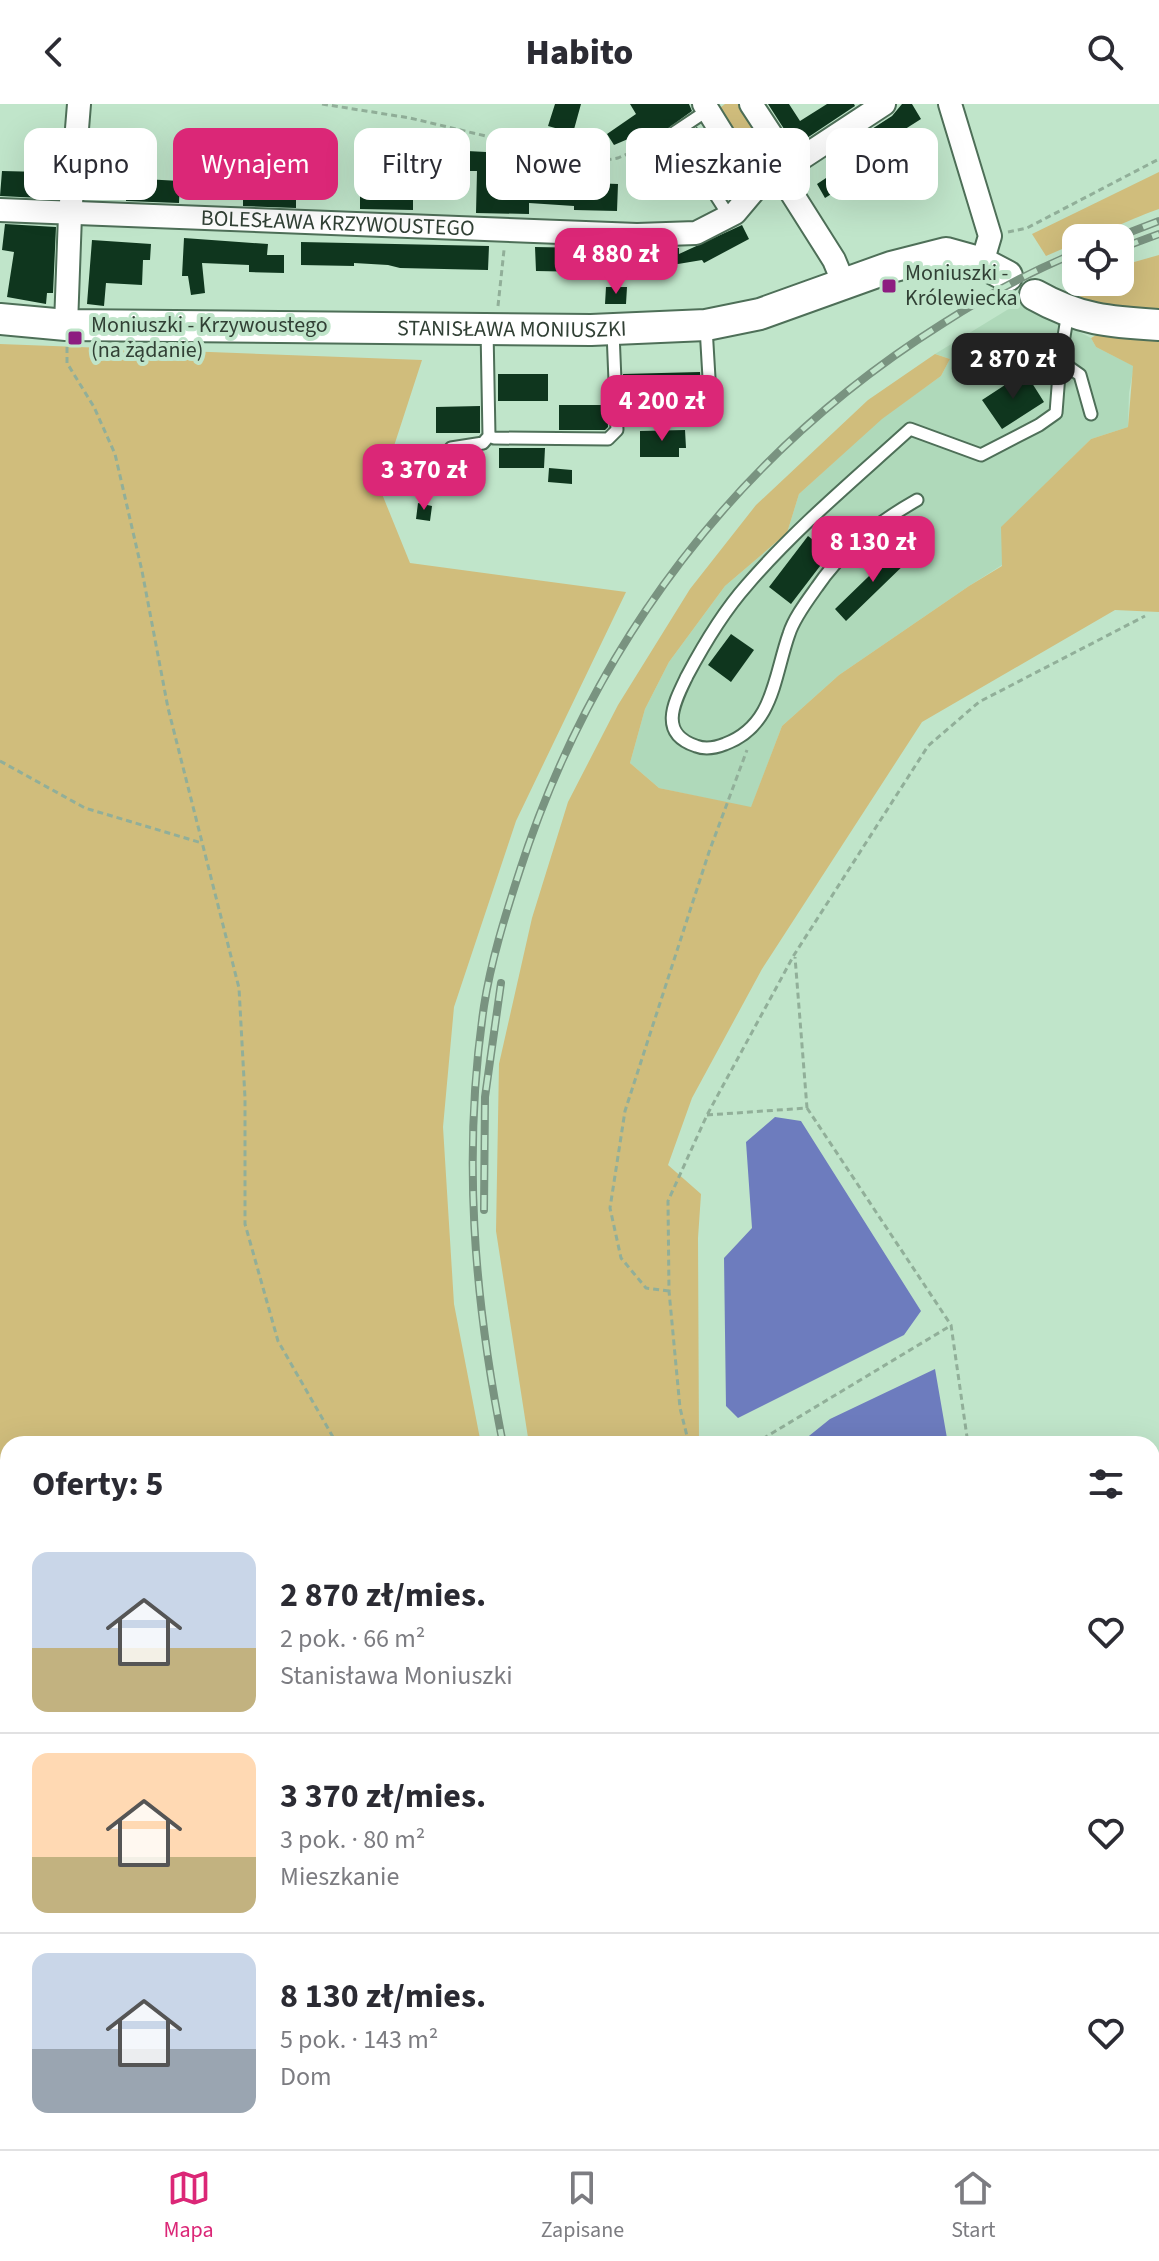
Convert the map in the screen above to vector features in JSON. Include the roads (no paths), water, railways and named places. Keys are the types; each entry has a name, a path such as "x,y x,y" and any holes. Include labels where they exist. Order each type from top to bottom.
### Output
{"street":[{"path":"66,325 70,215 79,104"},
{"path":"751,104 764,128"},
{"name":"BOLESŁAWA KRZYWOUSTEGO","path":"810,153 884,104"},
{"path":"950,104 993,258"},
{"path":"709,106 722,128"},
{"name":"BOLESŁAWA KRZYWOUSTEGO","path":"0,210 637,235 696,233 735,213 746,200"},
{"path":"802,200 844,284"},
{"name":"STANISŁAWA MONIUSZKI","path":"0,319 66,325 487,329 706,325 760,314 914,260 946,253 993,258"},
{"path":"1035,295 1097,321 1159,325"}],"lane":[{"path":"709,106 675,132 729,216"},
{"path":"917,500 892,514 854,544 818,585 789,632 772,697 758,720 739,739 713,749 684,741 673,726 671,707 706,641 747,585 910,429 981,455 1056,413 1068,311"},
{"path":"616,412 703,409 710,395 706,325"},
{"path":"451,448 483,443 489,436 487,329"},
{"path":"489,436 608,439 617,430 612,329"},
{"path":"1060,361 1080,375 1091,414"}],"water":[{"path":"775,1117 801,1121 921,1311 904,1335 738,1418 726,1406 724,1258 752,1228 746,1142"},
{"path":"935,1369 947,1436 809,1436 830,1419"}],"railway":[{"path":"1134,231 1159,221"},
{"path":"1134,243 1159,234"},
{"path":"502,1436 485,1335 474,1226 477,1062 494,955 519,873 550,789 587,709 631,633 681,561 738,494 800,432 868,375 942,324 1007,286 1062,259"},
{"path":"484,1210 485,1097 501,983"}],"place":[{"name":"Moniuszki - Królewiecka","path":"889,286"},
{"name":"Moniuszki - Krzywoustego (na żądanie)","path":"75,338"}]}
